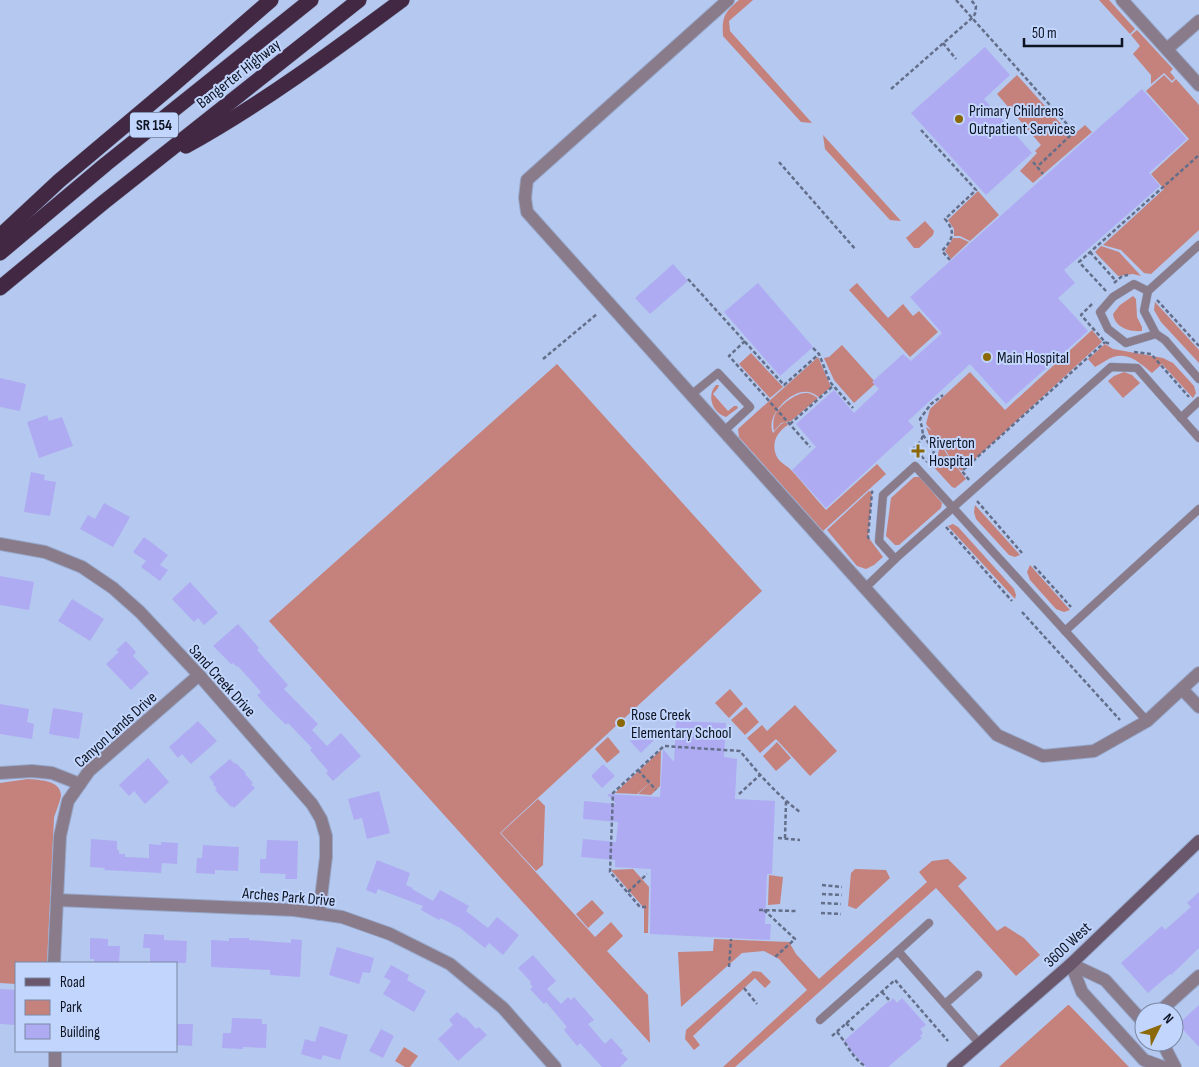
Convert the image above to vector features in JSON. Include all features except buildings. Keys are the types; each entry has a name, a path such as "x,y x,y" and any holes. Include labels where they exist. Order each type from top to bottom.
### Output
{"highway":[{"path":"0,236 59,181 271,0"},
{"name":"Bangerter Highway","path":"0,253 106,164 311,0"},
{"name":"Bangerter Highway","path":"0,288 104,202 359,0"},
{"path":"150,166 205,136 254,104 318,61 402,0"}],"main road":[{"name":"3600 West","path":"953,1067 1071,964 1199,841"}],"street":[{"path":"728,0 527,180 525,198 527,212 997,735 1043,756 1094,751 1147,721 1199,673"},
{"path":"1122,0 1199,85"},
{"path":"1167,49 1199,21"},
{"name":"Sand Creek Drive","path":"0,544 45,552 82,567 113,588 140,612 199,675 312,804 321,819 326,836 326,856 319,914"},
{"name":"Canyon Lands Drive","path":"54,962 60,836 68,800 89,772 199,675"},
{"path":"1182,689 1199,707"},
{"path":"0,773 32,770 52,773 80,784"},
{"name":"Arches Park Drive","path":"57,900 294,910 342,917 390,934 450,964 503,1008 555,1067"},
{"path":"1071,964 1105,980 1134,1011"},
{"path":"1071,964 1082,992 1088,999 1144,1060 1164,1067"},
{"path":"1170,1002 1199,976"},
{"path":"55,1052 55,1067"},
{"path":"1167,1052 1174,1067"}],"lane":[{"path":"1199,245 1148,291 1144,311 1156,334 1165,340 1199,379"},
{"path":"1148,291 1134,284 1113,298 1100,312 1108,329 1126,343 1156,334"},
{"path":"865,588 1111,367 1137,368 1199,438"},
{"path":"691,395 718,372 750,407 724,431"},
{"path":"1181,418 1195,400"},
{"path":"895,560 879,541 883,495 915,466 1147,721"},
{"path":"1065,631 1199,509"},
{"path":"820,1020 929,922"},
{"path":"898,951 980,1044"},
{"path":"945,1004 978,975"}],"path":[{"path":"956,0 1074,132 1037,167"},
{"path":"891,89 972,18 975,14 976,6 971,0"},
{"path":"943,44 956,59"},
{"path":"921,130 976,190 945,220 950,226 952,237 942,251 950,260"},
{"path":"1106,291 1080,262 1199,155"},
{"path":"779,162 856,250"},
{"path":"1033,162 1044,174"},
{"path":"1090,252 1117,281"},
{"path":"688,279 784,385 820,354"},
{"path":"1157,300 1199,346"},
{"path":"543,359 597,314"},
{"path":"1081,315 1105,342 1113,346"},
{"path":"744,341 729,356 810,447"},
{"path":"964,484 969,480 962,471 1105,342"},
{"path":"814,348 820,354 830,382 853,408"},
{"path":"1132,352 1151,354 1195,400"},
{"path":"790,424 833,386"},
{"path":"926,462 933,455 934,450 923,435 920,419 931,404 943,395"},
{"path":"914,448 921,442 923,435"},
{"path":"977,501 1022,552"},
{"path":"946,527 1012,601"},
{"path":"1034,566 1071,607"},
{"path":"1022,612 1120,720"},
{"path":"646,908 640,907 610,872 613,793 664,746 740,751 760,775 800,812"},
{"path":"638,770 656,790"},
{"path":"739,794 760,775"},
{"path":"785,838 786,801"},
{"path":"778,838 800,840"},
{"path":"628,892 647,874"},
{"path":"822,885 842,887"},
{"path":"822,894 842,895"},
{"path":"821,903 841,904"},
{"path":"759,910 796,911"},
{"path":"764,910 795,939 774,958"},
{"path":"821,913 841,914"},
{"path":"729,967 731,938"},
{"path":"832,1036 895,980 948,1041"},
{"path":"744,988 757,1004"},
{"path":"882,992 890,1001"},
{"path":"846,1023 854,1032"},
{"path":"837,1032 850,1051 865,1066"}],"green space":[{"path":"739,0 753,0 729,21 730,31 812,123 801,122 723,36 725,16 730,8"},
{"path":"1099,0 1109,0 1135,29 1130,34"},
{"path":"1137,30 1173,69 1170,72 1175,78 1172,81 1164,73 1151,84 1151,75 1133,54 1140,46 1131,35"},
{"path":"1017,75 1072,136 1085,125 1092,132 1033,183 1020,171 1037,153 1035,151 1041,145 997,94"},
{"path":"1164,75 1172,83 1176,79 1199,105 1199,230 1151,274 1144,273 1121,250 1103,245 1164,189 1151,174 1189,139 1146,91"},
{"path":"823,135 901,221 890,220 825,149"},
{"path":"978,191 999,215 970,241 960,236 954,236 954,229 948,220"},
{"path":"925,221 934,231 933,235 919,248 914,248 906,238"},
{"path":"953,238 960,238 969,242 951,259 945,251"},
{"path":"1101,246 1119,252 1141,276 1133,274 1118,276 1095,252"},
{"path":"857,283 888,318 903,304 913,316 919,311 938,332 910,357 849,290"},
{"path":"1133,296 1136,299 1137,317 1142,331 1124,328 1114,319 1113,314 1120,305"},
{"path":"1155,302 1199,350 1199,363 1161,322 1154,310"},
{"path":"1092,330 1102,342 962,471 954,463 935,435 948,456 966,479 955,488 952,487 931,464 938,455 939,450 931,440 926,427 932,431 926,424 930,409 970,372 1005,410"},
{"path":"1105,344 1113,349 1163,358 1173,363 1194,386 1196,393 1193,398 1162,364 1152,373 1134,359 1119,356 1111,358 1095,367 1088,359"},
{"path":"842,345 876,383 854,403 834,380 824,358 829,357"},
{"path":"751,353 783,387 770,398 739,364"},
{"path":"818,357 831,387 819,397 809,392 801,392 787,399 776,412 773,419 773,433 781,424 786,422 788,425 776,437 774,446 776,455 826,510 877,464 886,474 823,531 739,437 738,429"},
{"path":"557,364 762,591 500,833 595,937 611,922 623,936 607,951 648,995 650,1043 269,621"},
{"path":"1124,372 1132,375 1140,383 1123,398 1108,381"},
{"path":"716,385 719,385 713,394 728,411 734,406 738,408 726,417 721,415 712,404 713,389"},
{"path":"803,393 818,398 791,421 781,423 774,431 775,415 788,400"},
{"path":"914,477 920,477 942,503 941,508 899,545 895,545 886,536 891,498"},
{"path":"869,491 872,492 868,537 883,557 866,569 857,566 827,530"},
{"path":"975,505 1020,555 1015,557 1009,555 976,519"},
{"path":"953,524 958,527 1014,589 1015,599 948,526"},
{"path":"1030,565 1070,610 1064,612 1056,609 1030,580 1027,572"},
{"path":"730,689 743,704 729,718 715,703"},
{"path":"795,705 837,751 810,776 776,739 760,753 747,738 762,725 767,731"},
{"path":"746,707 759,722 745,735 731,720"},
{"path":"608,737 620,752 607,763 595,749"},
{"path":"777,742 791,758 776,771 763,756"},
{"path":"661,750 660,786 651,795 638,794 654,779 637,794 615,793"},
{"path":"28,779 43,781 57,786 61,795 54,818 47,962 15,962 15,984 0,983 0,783"},
{"path":"538,799 545,806 543,865 536,871 501,833"},
{"path":"948,859 967,878 958,886 997,931 1005,926 1024,938 1040,955 1016,976 936,888 735,1067 723,1067 807,990 779,959 764,951 742,953 681,1007 678,952 713,951 714,939 789,942 796,954 819,979 927,882 919,872 932,861"},
{"path":"633,869 649,887 648,933 644,933 644,908 611,870"},
{"path":"855,869 886,870 890,878 856,909 848,906 851,873"},
{"path":"769,875 783,877 780,904 768,905"},
{"path":"592,900 604,913 588,928 576,914"},
{"path":"753,971 761,972 771,982 765,988 755,978 693,1036 700,1045 694,1050 685,1039 686,1030"},
{"path":"1068,1005 1129,1067 999,1067"},
{"path":"404,1047 418,1056 410,1067 405,1067 395,1061"}],"place":[{"name":"Primary Childrens Outpatient Services","path":"959,119"},
{"name":"Main Hospital","path":"987,357"},
{"name":"Riverton Hospital","path":"918,451"},
{"name":"Rose Creek Elementary School","path":"621,723"}]}
